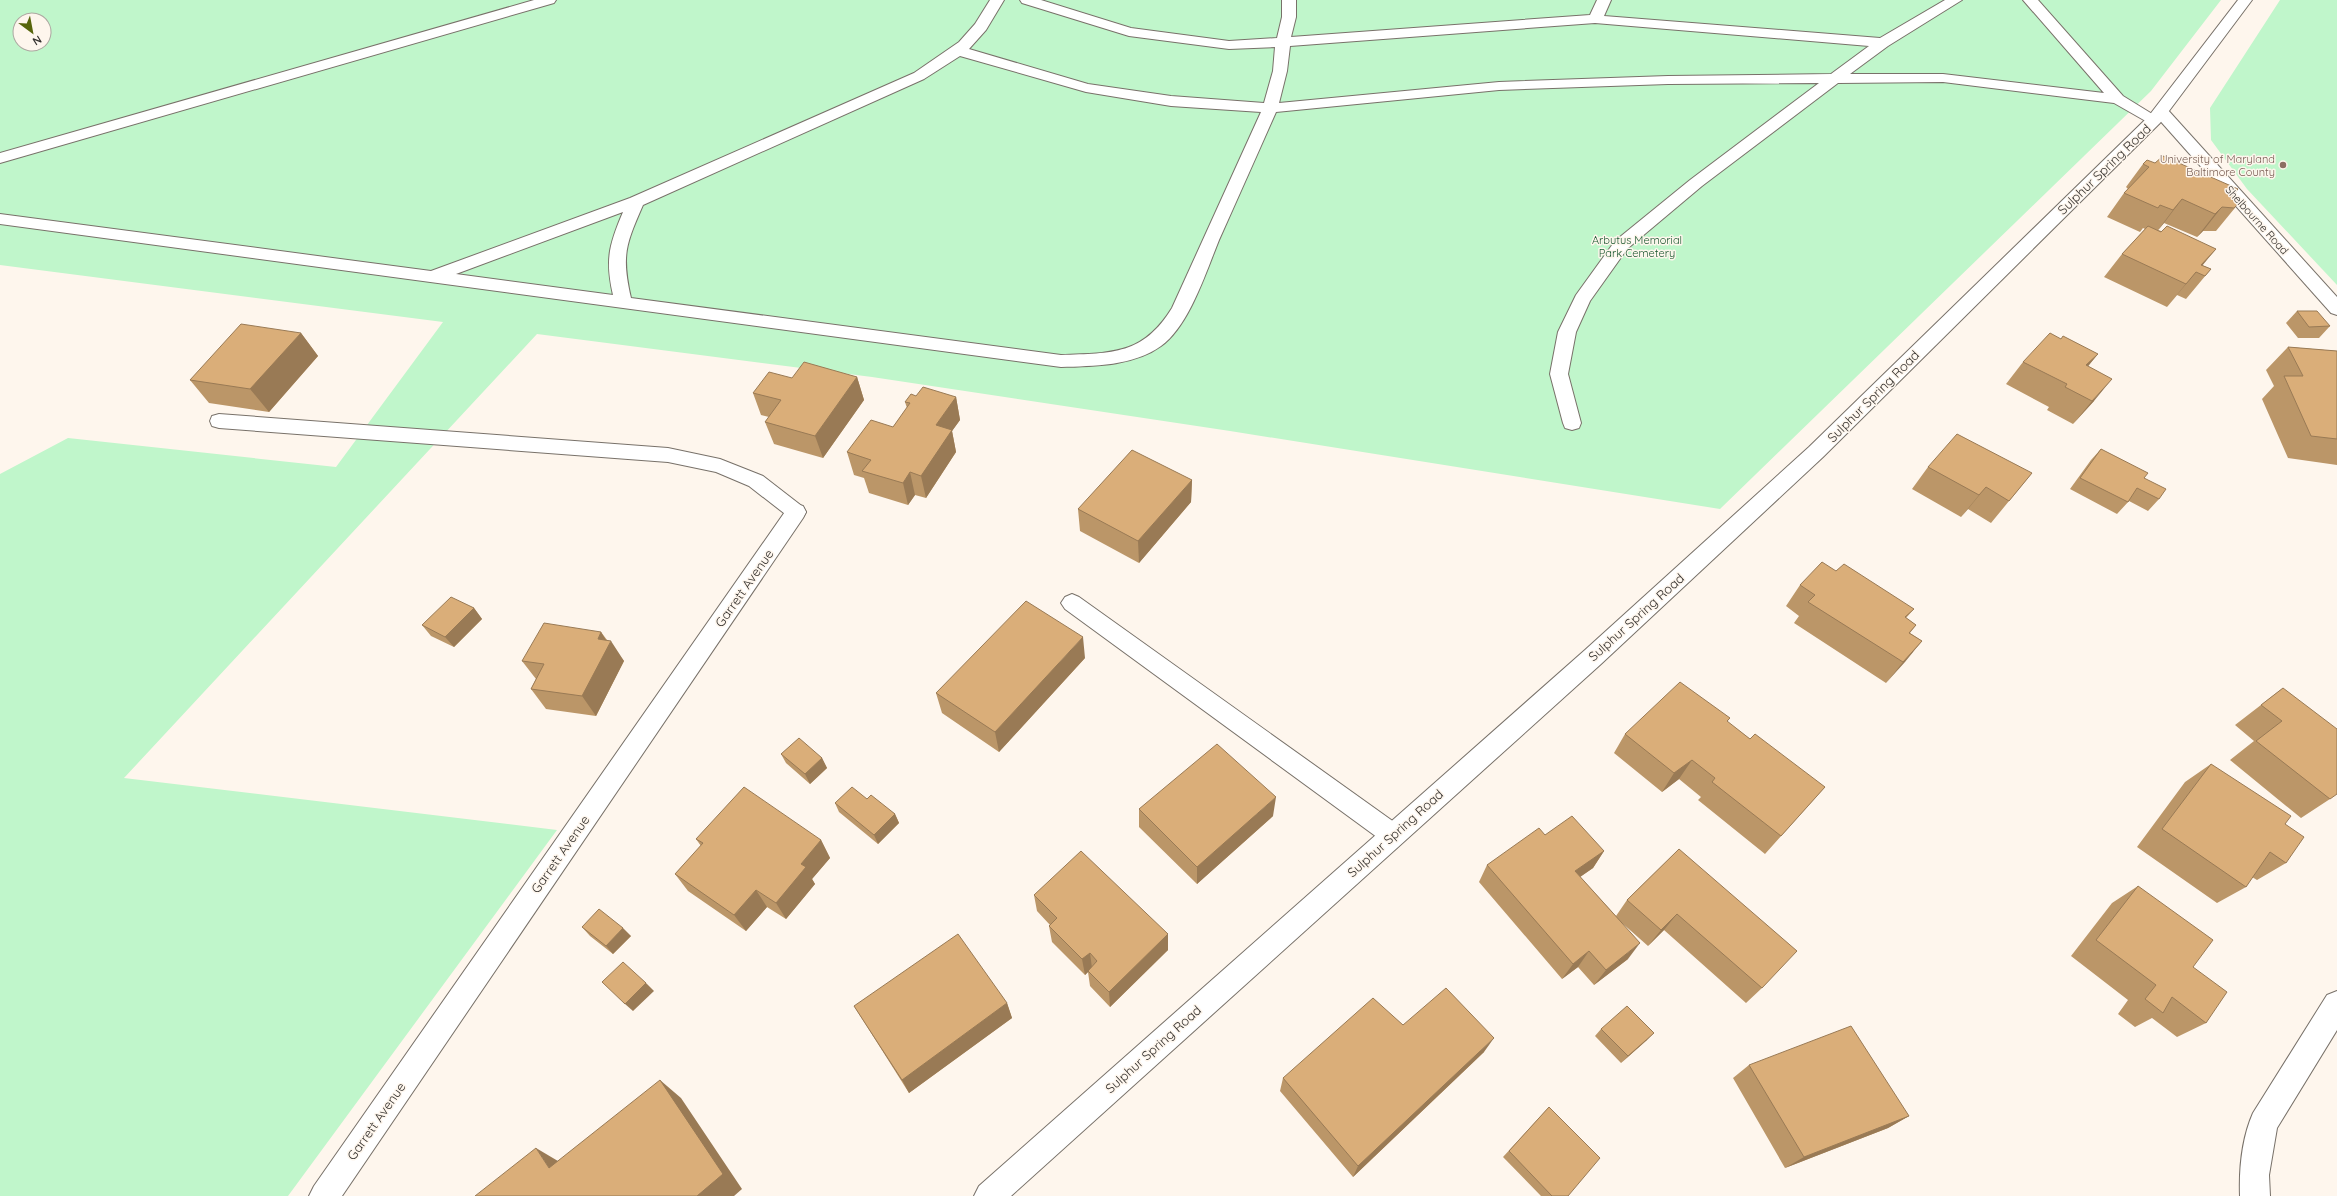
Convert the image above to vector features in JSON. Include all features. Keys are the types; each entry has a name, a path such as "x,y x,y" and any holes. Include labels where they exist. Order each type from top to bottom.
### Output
{"main road":[{"name":"Sulphur Spring Road","path":"989,1196 1593,657 1816,452 2158,116 2245,0"},
{"name":"Shelbourne Road","path":"2158,116 2337,309"},
{"name":"Garrett Avenue","path":"324,1196 796,512"},
{"path":"2255,1196 2254,1175 2263,1123 2337,1005"}],"lane":[{"path":"0,158 549,0"},
{"path":"434,276 636,202 858,105 919,76 960,51 984,24 997,0"},
{"path":"1027,0 1129,32 1229,45 1594,19 1883,43"},
{"path":"0,219 1061,361 1102,360 1141,349 1163,334 1181,308 1270,108 1280,71 1283,42 1289,16 1289,0"},
{"path":"1594,19 1604,0"},
{"path":"1572,422 1559,374 1567,332 1582,299 1621,245 1696,182 1883,43 1955,0"},
{"path":"2030,0 2118,99"},
{"path":"960,51 1086,88 1171,101 1270,108 1499,86 1668,80 1944,78 2118,99 2158,116"},
{"path":"624,302 616,271 619,241 636,202"},
{"path":"219,421 668,455 720,466 756,481 796,512"},
{"path":"1072,603 1393,835"}],"green space":[{"name":"Arbutus Memorial Park Cemetery","path":"0,0 2221,0 2151,91 1720,509 1230,431 872,377 537,334 124,778 557,830 288,1196 0,1196 0,474 68,438 336,467 443,322 0,265"},
{"name":"University of Maryland Baltimore County","path":"2280,0 2337,0 2337,285 2247,189 2211,140 2210,108"}],"building":[{"path":"2163,156 2238,189 2232,196 2239,203 2234,208 2222,207 2215,214 2182,199 2173,210 2160,205 2158,208 2124,193 2149,167 2143,164 2147,160 2155,163"},
{"path":"2148,226 2161,232 2167,226 2216,249 2201,265 2211,269 2205,276 2196,272 2186,284 2122,254"},
{"path":"2297,311 2317,311 2330,326 2309,327"},
{"path":"241,324 301,333 250,389 190,380"},
{"path":"2050,333 2061,339 2063,336 2098,354 2086,365 2112,379 2092,401 2065,387 2067,384 2023,362"},
{"path":"2288,347 2337,351 2337,439 2311,436 2284,376 2303,376"},
{"path":"804,362 857,377 815,436 765,422 781,400 753,393 769,372 792,378"},
{"path":"923,387 956,397 936,425 952,430 921,476 910,472 903,483 862,471 871,460 847,452 871,420 893,427 910,403 905,402 911,394 916,396"},
{"path":"1957,434 2032,473 2009,501 1986,487 1979,495 1928,467"},
{"path":"2101,449 2148,473 2144,478 2166,489 2159,499 2137,488 2128,502 2080,478"},
{"path":"1132,450 1192,480 1138,541 1078,509"},
{"path":"1822,562 1836,571 1844,564 1914,609 1905,617 1916,625 1909,633 1922,641 1903,662 1808,602 1815,595 1800,585"},
{"path":"451,597 474,608 445,637 422,625"},
{"path":"1026,601 1083,637 995,732 936,693"},
{"path":"544,623 601,632 598,639 611,641 582,696 531,689 544,664 522,661"},
{"path":"1680,682 1730,718 1727,721 1750,739 1755,734 1825,787 1781,836 1712,782 1715,778 1692,760 1674,773 1625,734"},
{"path":"2283,688 2337,729 2337,794 2330,799 2256,741 2282,721 2261,705"},
{"path":"799,738 822,758 805,774 781,754"},
{"path":"1217,744 1276,797 1197,867 1139,809"},
{"path":"2211,764 2291,816 2285,824 2304,837 2286,863 2270,852 2246,887 2162,829"},
{"path":"744,787 821,840 801,864 806,867 776,903 756,890 734,915 675,874 703,843 696,839"},
{"path":"852,787 867,799 871,795 895,814 874,835 835,803"},
{"path":"1572,816 1604,851 1575,871 1640,943 1606,970 1589,951 1573,964 1487,865 1539,828 1545,835"},
{"path":"1679,849 1797,951 1762,988 1677,914 1661,930 1627,900"},
{"path":"1081,851 1168,934 1109,992 1088,971 1097,961 1090,953 1082,959 1049,926 1057,918 1034,895"},
{"path":"2138,886 2213,940 2193,967 2227,992 2206,1023 2172,997 2163,1013 2145,999 2156,985 2096,940"},
{"path":"599,909 623,928 606,946 582,927"},
{"path":"958,934 1007,1003 902,1080 854,1006"},
{"path":"623,962 646,983 625,1004 602,982"},
{"path":"1446,988 1494,1038 1358,1166 1283,1078 1373,998 1403,1025"},
{"path":"1627,1006 1654,1033 1628,1056 1601,1029"},
{"path":"1851,1026 1909,1116 1804,1157 1749,1065"},
{"path":"660,1080 723,1174 697,1196 475,1196 536,1148 549,1168"},
{"path":"1549,1107 1600,1158 1568,1196 1552,1196 1509,1151"}],"place":[{"name":"University of Maryland Baltimore County","path":"2283,165"}]}
